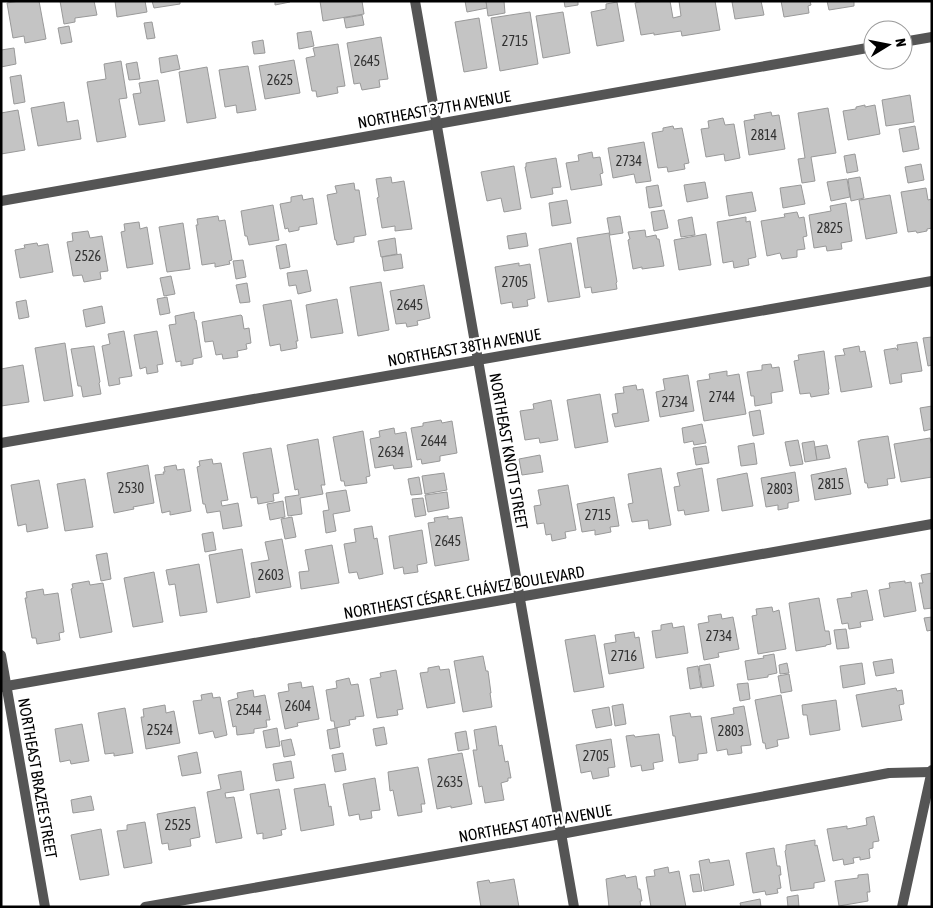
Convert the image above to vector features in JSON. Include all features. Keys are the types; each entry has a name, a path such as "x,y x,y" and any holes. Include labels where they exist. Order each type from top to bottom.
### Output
{"street":[{"name":"NORTHEAST KNOTT STREET","path":"415,1 574,907"},
{"path":"913,40 932,37"},
{"name":"NORTHEAST 37TH AVENUE","path":"1,202 863,49"},
{"name":"NORTHEAST 38TH AVENUE","path":"1,444 932,281"},
{"name":"NORTHEAST CÉSAR E. CHÁVEZ BOULEVARD","path":"4,687 932,524"},
{"name":"NORTHEAST BRAZEE STREET","path":"1,655 4,687 45,907"},
{"path":"902,907 932,771"},
{"name":"NORTHEAST 40TH AVENUE","path":"145,907 561,834 890,773 932,771"}],"building":[{"path":"39,1 46,39 25,43 24,36 13,38 7,3"},
{"path":"60,1 94,1 97,15 75,18 75,22 64,24"},
{"path":"115,1 145,1 147,12 117,17"},
{"path":"152,1 180,1 180,4 154,8"},
{"path":"275,1 290,1 290,2 275,5"},
{"path":"320,1 362,1 364,14 323,21"},
{"path":"465,1 486,1 487,8 467,12"},
{"path":"486,1 504,1 505,13 488,16"},
{"path":"564,1 578,1 578,5 565,7"},
{"path":"643,1 670,1 673,18 681,16 679,1 715,1 720,30 682,36 681,31 641,35 635,3"},
{"path":"761,1 764,15 735,19 732,2"},
{"path":"781,1 810,1 811,5 808,6 809,13 784,17"},
{"path":"827,1 854,1 854,6 829,10"},
{"path":"617,2 624,41 597,46 591,12 606,9 606,4"},
{"path":"530,12 538,64 500,71 491,18"},
{"path":"563,12 570,53 543,58 536,16"},
{"path":"362,15 364,25 346,28 344,18"},
{"path":"479,18 487,68 464,72 455,22"},
{"path":"152,22 155,38 147,39 144,23"},
{"path":"69,26 72,42 61,44 58,28"},
{"path":"311,31 314,46 299,49 297,33"},
{"path":"381,37 388,79 379,80 380,87 362,90 360,83 354,84 347,43"},
{"path":"263,40 265,53 254,54 252,42"},
{"path":"338,44 345,86 337,87 338,93 317,97 316,91 312,91 306,58 315,56 313,48"},
{"path":"14,48 16,64 1,67 1,50"},
{"path":"177,55 180,69 161,73 159,58"},
{"path":"294,60 300,93 265,99 259,66"},
{"path":"121,61 127,98 119,99 126,137 97,142 87,82 106,79 104,64"},
{"path":"137,62 140,79 129,80 126,64"},
{"path":"248,66 256,110 237,113 236,105 225,107 219,70"},
{"path":"207,67 216,118 187,123 179,72"},
{"path":"21,75 25,102 14,104 10,77"},
{"path":"158,80 165,121 139,125 133,94 141,93 139,83"},
{"path":"910,95 914,122 886,126 882,100"},
{"path":"64,102 67,122 78,120 81,139 38,146 31,108"},
{"path":"865,105 865,107 875,105 880,134 848,140 843,111"},
{"path":"828,108 836,153 811,157 815,181 802,183 798,159 805,158 798,113"},
{"path":"18,110 25,150 1,154 1,113"},
{"path":"771,112 772,116 779,115 785,149 749,155 744,121 755,119 754,115"},
{"path":"723,118 725,125 734,124 740,158 725,161 724,154 706,157 701,129 709,128 708,121"},
{"path":"673,126 674,129 682,128 689,163 684,164 685,169 668,172 667,167 658,168 652,133 663,131 663,128"},
{"path":"915,126 919,149 903,152 899,129"},
{"path":"644,142 651,181 636,183 634,174 613,178 608,148"},
{"path":"592,152 593,158 600,157 603,173 600,174 602,185 571,190 566,163 579,161 578,155"},
{"path":"855,154 858,171 847,173 844,156"},
{"path":"556,158 561,187 552,188 553,194 531,198 525,167 526,163"},
{"path":"921,164 924,180 908,183 905,167"},
{"path":"514,166 521,209 504,212 501,198 487,201 481,172"},
{"path":"391,177 392,183 404,181 412,229 395,231 395,226 382,228 376,179"},
{"path":"860,177 864,198 851,201 848,179"},
{"path":"847,179 850,197 831,201 827,182"},
{"path":"705,182 708,198 687,202 684,185"},
{"path":"354,183 355,190 359,190 366,235 354,237 354,242 337,245 327,195 337,193 335,186"},
{"path":"658,185 662,206 649,208 646,187"},
{"path":"801,185 805,204 783,208 780,188"},
{"path":"926,188 928,200 932,199 932,228 917,233 916,231 908,232 901,192"},
{"path":"752,192 756,211 729,216 726,196"},
{"path":"302,195 303,200 313,198 317,224 299,227 299,230 289,232 288,228 285,229 280,204 291,202 291,197"},
{"path":"890,195 897,233 866,239 859,200"},
{"path":"567,200 571,223 552,226 549,203"},
{"path":"846,203 852,241 841,243 842,249 827,251 826,246 814,248 809,215 831,211 830,206"},
{"path":"273,205 279,240 249,245 247,236 245,236 241,211"},
{"path":"664,210 668,228 654,231 651,212"},
{"path":"797,212 799,218 804,217 807,236 803,237 805,249 797,250 797,257 782,259 780,253 767,256 761,221 785,217 784,214"},
{"path":"218,216 219,221 225,220 232,260 229,261 230,264 215,267 215,263 202,265 196,225 198,225 197,219"},
{"path":"620,216 623,233 610,235 607,218"},
{"path":"692,217 695,235 681,237 678,220"},
{"path":"746,217 746,222 750,221 756,257 748,259 749,265 734,268 733,261 723,263 717,222"},
{"path":"139,222 140,229 147,227 153,264 127,268 121,232 125,231 124,224"},
{"path":"183,223 190,269 167,272 159,227"},
{"path":"645,230 646,237 656,235 657,239 659,239 664,266 633,269 628,232"},
{"path":"88,231 90,238 102,236 108,271 100,272 101,279 84,282 82,275 73,276 67,242 73,241 72,233"},
{"path":"526,233 528,246 509,249 507,236"},
{"path":"609,233 617,289 592,293 591,287 585,288 577,238"},
{"path":"706,234 711,265 679,270 674,240"},
{"path":"395,238 397,254 381,257 378,241"},
{"path":"37,243 38,246 48,244 53,272 20,278 15,250 25,248 24,245"},
{"path":"571,243 580,297 548,302 539,249"},
{"path":"286,244 290,267 280,269 276,246"},
{"path":"401,254 403,268 384,271 382,257"},
{"path":"243,260 246,277 236,279 233,261"},
{"path":"519,263 519,266 530,264 535,298 527,300 528,306 513,308 512,302 501,304 495,267"},
{"path":"307,270 311,291 298,294 296,285 289,286 287,273"},
{"path":"171,276 175,294 164,296 160,278"},
{"path":"381,282 389,330 358,336 350,287"},
{"path":"247,283 250,302 240,303 236,285"},
{"path":"424,285 430,318 417,321 418,325 407,327 406,323 396,324 390,291"},
{"path":"167,297 170,313 160,315 157,299"},
{"path":"337,299 343,333 311,338 306,305"},
{"path":"26,300 29,317 19,319 16,302"},
{"path":"291,300 298,341 296,341 297,348 281,351 280,344 270,346 263,305"},
{"path":"102,306 105,323 86,327 83,310"},
{"path":"194,312 202,357 193,359 193,364 181,366 181,361 176,362 169,325 176,324 175,316"},
{"path":"241,315 244,329 249,328 251,343 246,344 247,349 237,351 238,357 223,359 222,354 216,355 213,341 205,342 202,322"},
{"path":"124,331 132,376 119,378 120,384 109,386 102,346 110,344 108,334"},
{"path":"157,331 163,364 157,365 158,372 147,374 146,367 140,369 134,335"},
{"path":"932,337 932,365 928,366 923,338"},
{"path":"917,342 922,371 901,374 902,382 890,384 884,350 896,348 898,350 897,345"},
{"path":"65,343 73,396 44,401 35,348"},
{"path":"94,346 101,394 83,397 81,386 78,386 71,349"},
{"path":"859,346 860,352 865,351 872,387 841,392 835,356 845,355 843,349"},
{"path":"824,351 829,394 811,397 810,393 800,394 794,361 799,360 798,355"},
{"path":"771,364 772,368 779,367 783,391 771,393 772,403 755,406 754,396 751,396 747,372 762,370 762,365"},
{"path":"23,365 29,402 1,406 1,369"},
{"path":"727,371 727,376 739,374 746,414 704,421 697,381 710,379 709,374"},
{"path":"688,375 694,411 660,417 656,392 665,390 663,379"},
{"path":"636,385 637,390 643,389 649,421 615,427 612,414 618,413 615,394 624,393 623,387"},
{"path":"600,394 608,442 575,448 567,400"},
{"path":"551,400 558,440 540,443 539,438 525,440 520,411 534,409 533,404"},
{"path":"932,406 932,429 924,431 920,408"},
{"path":"760,410 764,434 753,436 749,412"},
{"path":"441,420 442,423 452,421 457,453 440,456 440,461 422,464 421,459 417,460 411,428 423,426 423,423"},
{"path":"702,424 706,443 694,445 693,441 684,443 682,428"},
{"path":"394,428 395,434 406,432 412,467 394,469 393,465 375,468 370,439 380,437 379,431"},
{"path":"363,431 370,476 366,477 367,483 345,486 344,481 341,481 333,437"},
{"path":"888,436 895,478 887,479 888,485 868,488 867,483 865,483 858,441"},
{"path":"930,438 932,446 932,477 901,482 894,444"},
{"path":"318,439 325,485 321,485 323,494 300,498 302,514 288,516 285,497 299,495 298,489 295,490 287,445"},
{"path":"798,440 803,464 790,466 785,442"},
{"path":"814,441 817,460 805,462 802,443"},
{"path":"754,443 757,464 741,466 738,446"},
{"path":"827,445 830,458 817,460 815,447"},
{"path":"706,446 709,463 696,465 693,448"},
{"path":"271,448 279,493 273,494 274,501 258,504 257,497 251,498 243,453"},
{"path":"540,455 543,472 522,475 519,459"},
{"path":"212,459 213,464 221,463 228,500 221,501 222,506 238,503 242,526 223,529 220,511 207,513 205,504 203,504 197,467 200,466 199,461"},
{"path":"148,465 154,503 114,513 107,473"},
{"path":"176,465 177,470 184,469 191,511 170,515 170,511 162,513 155,475 164,474 164,467"},
{"path":"661,468 671,525 649,529 648,520 632,522 628,504 633,503 628,474"},
{"path":"702,468 709,511 685,515 684,510 678,511 674,487 680,486 677,473"},
{"path":"846,468 851,494 815,500 811,475"},
{"path":"795,472 799,501 788,503 788,508 778,510 778,505 766,507 761,478"},
{"path":"444,473 447,490 425,494 422,476"},
{"path":"747,473 753,506 722,511 717,479"},
{"path":"419,477 422,494 411,495 408,479"},
{"path":"85,479 93,527 65,531 57,484"},
{"path":"39,480 48,528 27,532 26,524 18,526 11,485"},
{"path":"568,485 576,530 565,532 566,538 552,541 551,534 546,535 544,523 537,524 534,506 541,505 538,490"},
{"path":"346,490 350,511 333,514 336,531 326,533 323,511 329,510 326,493"},
{"path":"447,492 449,508 428,512 425,495"},
{"path":"614,497 619,526 610,527 611,532 595,535 595,530 582,532 577,504"},
{"path":"423,498 426,515 415,517 412,499"},
{"path":"283,501 285,517 270,520 267,504"},
{"path":"448,516 448,519 462,517 469,560 435,566 428,523 435,522 434,518"},
{"path":"292,517 296,537 285,539 281,519"},
{"path":"372,526 374,539 377,538 383,574 359,579 357,572 349,573 344,544 356,542 354,529"},
{"path":"422,530 427,563 417,565 418,572 404,574 403,567 394,569 389,536"},
{"path":"213,532 216,550 205,552 202,534"},
{"path":"282,539 291,587 256,593 251,563 269,560 265,542"},
{"path":"332,545 339,583 301,589 299,572 309,571 305,550"},
{"path":"242,549 250,597 217,603 209,555"},
{"path":"107,553 111,579 101,581 96,555"},
{"path":"199,564 207,612 180,616 175,584 169,585 166,570"},
{"path":"154,572 163,622 133,627 124,578"},
{"path":"932,573 932,608 924,609 919,583 923,583 921,575"},
{"path":"89,581 90,585 103,583 112,632 80,638 71,589 73,588 72,584"},
{"path":"905,581 905,583 911,582 916,611 884,617 879,590 890,588 889,583"},
{"path":"43,589 44,595 58,593 64,632 59,633 60,640 37,644 36,638 32,638 25,598 27,598 26,592"},
{"path":"867,590 873,620 860,622 861,627 849,629 848,623 842,624 837,599 852,597 851,593"},
{"path":"819,598 825,631 829,631 831,644 796,651 789,603"},
{"path":"772,607 773,612 779,610 786,649 758,654 752,616 757,615 756,609"},
{"path":"721,614 722,619 733,617 739,649 718,653 719,657 704,660 698,624 709,622 708,616"},
{"path":"932,617 932,630 927,631 924,618"},
{"path":"672,623 673,628 684,626 688,653 656,658 652,631 661,630 661,625"},
{"path":"846,629 849,648 837,649 834,630"},
{"path":"634,632 635,638 639,637 644,668 609,674 604,644 616,642 615,635"},
{"path":"595,635 604,687 574,692 565,640"},
{"path":"774,654 777,673 768,675 768,677 748,680 745,661 764,658 763,656"},
{"path":"483,656 486,671 488,671 492,707 463,712 454,661"},
{"path":"892,659 894,673 876,676 873,662"},
{"path":"787,663 789,673 780,674 779,665"},
{"path":"862,663 865,684 843,688 840,666"},
{"path":"710,664 714,686 702,688 699,666"},
{"path":"439,666 440,670 449,669 455,703 427,708 420,673 428,672 428,668"},
{"path":"698,666 701,687 690,689 687,668"},
{"path":"396,670 403,709 397,710 398,715 377,718 370,679 381,677 380,673"},
{"path":"789,674 792,691 781,693 778,676"},
{"path":"349,678 351,685 358,684 364,716 349,720 350,725 335,728 334,721 331,721 326,690 337,688 336,681"},
{"path":"301,682 302,688 313,686 319,719 297,723 298,726 285,729 278,693 289,691 288,684"},
{"path":"748,683 750,699 740,701 737,684"},
{"path":"896,688 897,691 902,690 904,704 899,705 902,720 862,727 856,695"},
{"path":"253,690 254,697 265,695 270,720 266,720 267,727 254,729 254,733 237,735 236,726 233,727 228,701 238,698 237,693"},
{"path":"212,693 213,698 220,697 227,735 215,738 213,731 199,734 193,701 202,700 201,695"},
{"path":"781,695 789,738 777,740 778,746 766,749 765,743 763,743 755,700"},
{"path":"836,700 840,730 810,735 807,715 803,715 802,705"},
{"path":"623,704 626,724 615,726 612,706"},
{"path":"165,705 166,713 174,711 180,743 146,749 141,717 144,717 143,709"},
{"path":"744,706 751,745 741,746 742,753 728,755 727,749 717,751 711,718 734,714 733,708"},
{"path":"609,707 612,725 596,728 592,710"},
{"path":"125,708 133,753 114,756 114,753 105,754 98,713"},
{"path":"690,713 691,717 701,716 707,753 698,754 698,760 679,763 670,716"},
{"path":"82,724 89,761 71,764 70,760 60,762 55,729"},
{"path":"496,726 499,746 502,745 505,762 508,761 511,778 501,783 504,800 485,803 482,786 479,787 473,750 477,750 474,730"},
{"path":"384,727 387,744 376,746 373,729"},
{"path":"277,728 280,746 266,748 263,731"},
{"path":"337,728 340,747 330,749 327,730"},
{"path":"466,731 469,749 458,751 455,733"},
{"path":"659,734 663,761 653,763 654,769 642,771 641,765 631,767 626,736 634,735 635,737"},
{"path":"291,739 295,755 284,757 281,741"},
{"path":"611,739 615,767 608,768 609,776 593,779 591,771 581,773 576,745"},
{"path":"197,752 201,773 182,776 178,756"},
{"path":"343,753 346,770 335,772 332,755"},
{"path":"462,753 472,804 437,809 428,759"},
{"path":"291,761 294,778 276,781 273,764"},
{"path":"418,767 425,804 421,804 422,812 398,816 393,790 390,791 388,772"},
{"path":"241,771 244,790 225,793 226,798 234,797 242,838 216,843 207,792 221,789 218,775"},
{"path":"375,778 380,810 371,811 372,818 360,820 359,814 349,816 343,784"},
{"path":"325,784 334,825 301,831 294,789"},
{"path":"279,789 286,829 281,830 282,835 263,839 263,833 257,834 250,794"},
{"path":"91,796 94,810 73,813 71,800"},
{"path":"195,807 200,837 190,839 191,846 169,850 168,843 162,844 157,814"},
{"path":"874,816 879,841 873,842 873,848 869,849 870,858 860,860 860,857 853,858 854,863 844,865 843,859 833,861 827,829 847,826 847,829 867,825 866,818"},
{"path":"145,822 152,863 124,868 117,831 127,830 127,825"},
{"path":"101,829 109,875 80,880 71,835"},
{"path":"815,840 825,881 814,883 814,888 791,891 785,851 786,845"},
{"path":"774,848 777,866 780,866 781,888 777,889 778,893 766,895 765,891 753,893 746,853"},
{"path":"709,859 710,863 729,860 734,885 704,891 699,861"},
{"path":"668,867 669,873 679,871 686,907 651,907 646,877 655,876 654,870"},
{"path":"699,874 702,891 693,892 690,875"},
{"path":"868,874 870,892 867,892 868,901 839,906 835,881 858,878 858,875"},
{"path":"625,875 626,878 636,876 642,901 640,901 641,907 609,907 606,879"},
{"path":"514,879 519,907 481,907 477,882 489,880 490,883"},
{"path":"798,895 799,907 788,907 787,897"},
{"path":"760,899 761,907 741,907 740,903"}]}
